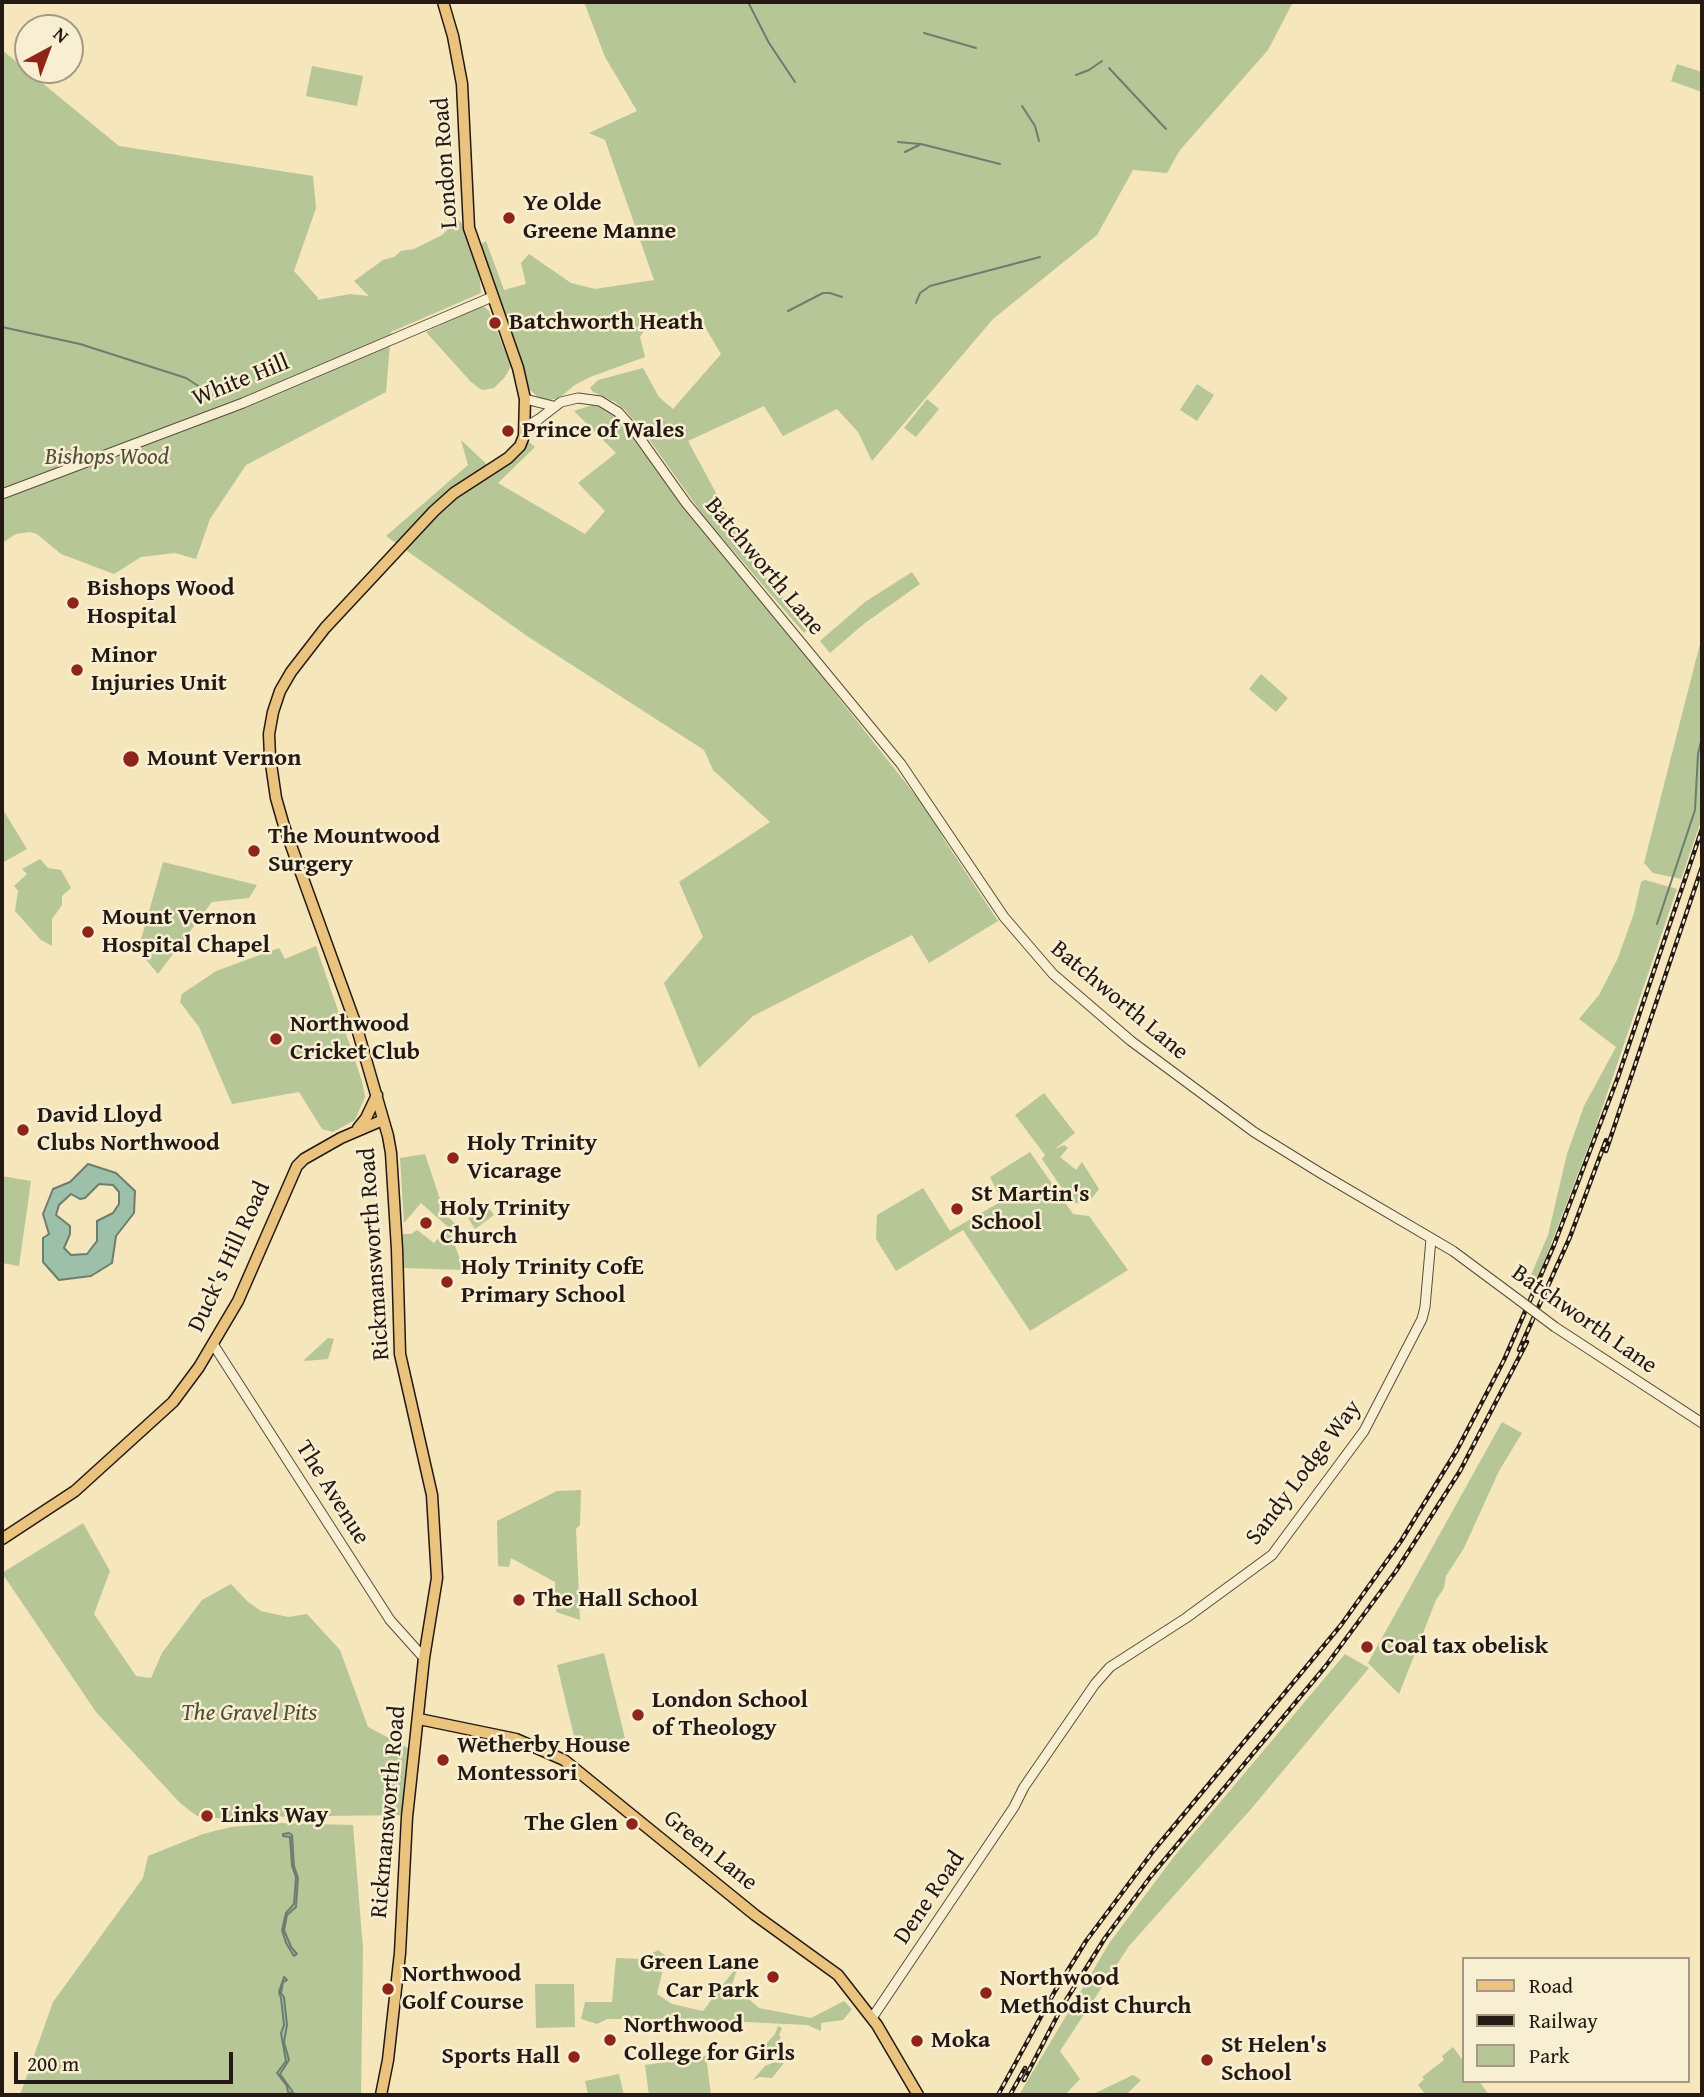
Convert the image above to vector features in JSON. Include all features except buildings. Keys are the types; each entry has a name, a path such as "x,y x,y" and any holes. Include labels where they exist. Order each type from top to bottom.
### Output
{"main road":[{"name":"London Road","path":"443,2 453,36 461,84 466,213 472,240 515,359 524,399"},
{"path":"524,399 525,427"},
{"name":"Rickmansworth Road","path":"381,2095 388,2060 398,1965 407,1817 424,1658 438,1578 432,1495 400,1354 391,1153 377,1095 331,952 300,874 276,798 269,734 280,691 291,672 360,587 434,510 517,450 523,441 525,427"},
{"path":"356,1130 366,1118 377,1095"},
{"name":"Duck's Hill Road","path":"2,1539 75,1491 173,1402 213,1344 238,1301 298,1166 304,1159 356,1130 383,1120"},
{"name":"Green Lane","path":"419,1719 516,1739 565,1760 755,1915 838,1975 873,2018 918,2095"}],"street":[{"name":"White Hill","path":"2,494 243,403 492,297"},
{"name":"Batchworth Lane","path":"525,427 544,416 553,406 578,398 594,400 613,408 626,420 686,503 901,764 1004,917 1053,974 1121,1032 1254,1132 1453,1251 1555,1327 1702,1423"},
{"name":"Batchworth Lane","path":"524,399 553,406"},
{"name":"Sandy Lodge Way","path":"1018,1799 1083,1701 1110,1667 1186,1618 1277,1550 1364,1432 1422,1319 1431,1239"},
{"name":"The Avenue","path":"213,1344 390,1620 424,1658"},
{"name":"Dene Road","path":"873,2018 1018,1799"}],"green space":[{"path":"584,2 1293,2 1268,50 1180,150 1167,173 1133,170 1097,235 993,319 872,461 858,432 837,409 783,436 764,406 688,441 751,558 797,614 816,622 804,633 705,518 625,410 590,388 598,380 643,368 659,397 673,409 721,354 705,327 700,311 671,324 647,327 640,337 645,357 590,377 559,398 539,398 528,388 514,341 478,246 486,241 504,290 526,284 521,263 529,254 571,283 595,289 654,280 605,140 589,133 637,111 605,57"},
{"name":"Bishops Wood","path":"2,50 14,60 14,84 43,84 119,146 313,176 316,208 294,271 317,300 350,294 369,296 354,281 383,260 442,235 458,219 462,224 480,280 481,293 391,332 386,392 246,465 210,519 196,559 175,553 141,557 114,574 61,554 37,534 30,532 16,534 2,543"},
{"path":"1677,64 1702,72 1702,92 1671,81"},
{"path":"312,66 363,76 357,106 306,96"},
{"path":"479,307 485,307 489,311 511,366 494,388 482,390 471,382 426,332"},
{"path":"1197,384 1214,395 1197,421 1180,410"},
{"path":"927,399 939,409 916,437 904,428"},
{"path":"595,404 627,426 690,516 793,640 931,815 998,921 929,963 912,935 753,1016 699,1068 664,983 703,937 679,882 770,822 713,770 704,750 527,636 386,536 468,465 461,440 495,472 529,442 535,447 498,483 585,534 605,511 578,483 616,453 574,411"},
{"path":"912,572 920,584 865,623 830,653 820,641 865,602"},
{"path":"1702,636 1702,818 1681,879 1653,873 1644,863"},
{"path":"1261,674 1288,698 1276,712 1249,689"},
{"path":"2,808 27,849 2,863"},
{"path":"40,859 48,868 61,870 71,888 62,896 62,905 52,919 52,946 41,940 15,911 18,891 14,886 27,874 22,869"},
{"path":"163,862 257,885 249,898 212,902 158,974 138,950"},
{"path":"1645,880 1677,889 1595,1129 1533,1291 1526,1287 1548,1235 1567,1154 1584,1106 1616,1047 1579,1019 1599,995 1618,958 1634,913 1641,882"},
{"name":"Northwood Cricket Club","path":"316,946 365,1097 355,1120 333,1132 322,1129 299,1092 232,1104 199,1027 180,1002 182,994 216,971 279,948 285,959"},
{"path":"1044,1093 1075,1133 1055,1149 1064,1145 1068,1148 1060,1157 1076,1170 1082,1162 1099,1189 1089,1202 1072,1203 1042,1159 1045,1155 1015,1115"},
{"path":"1030,1152 1073,1214 1089,1216 1128,1270 1030,1331 963,1230 896,1271 876,1239 877,1215 923,1188 950,1231 1002,1201 990,1177"},
{"path":"425,1154 445,1214 462,1230 451,1235 464,1270 403,1268 403,1234 411,1234 417,1230 434,1243 448,1227 421,1203 404,1223 400,1158"},
{"path":"2,1176 31,1181 19,1266 2,1263"},
{"path":"488,1207 494,1215 475,1229 468,1218"},
{"path":"328,1338 334,1339 328,1359 304,1360"},
{"path":"1502,1422 1522,1433 1499,1471 1464,1548 1446,1576 1444,1588 1436,1600 1399,1694 1368,1663"},
{"path":"581,1490 580,1525 576,1529 580,1620 556,1612 555,1582 511,1558 509,1567 498,1566 497,1521 557,1491"},
{"name":"The Gravel Pits","path":"83,1523 110,1571 94,1614 136,1676 151,1678 162,1653 202,1600 231,1584 261,1611 288,1617 307,1614 340,1650 368,1727 408,1748 406,1809 401,1815 250,1817 244,1821 197,1816 180,1803 96,1712 2,1573"},
{"path":"604,1653 625,1738 577,1749 557,1665"},
{"path":"1345,1654 1369,1668 1251,1809 1129,1946 1060,2051 1080,2079 1065,2095 1019,2095 1110,1942 1173,1858"},
{"name":"Northwood Golf Course","path":"278,1823 353,1825 363,1949 361,2095 20,2095 53,2002 143,1878 148,1856 203,1834 231,1827"},
{"path":"658,1950 666,1956 657,1994 672,2004 703,2011 735,1969 737,1970 732,1984 759,2008 811,2018 844,2001 852,2009 843,2020 821,2023 821,2031 807,2025 724,2021 702,2026 689,2019 607,2019 597,2024 581,2019 585,2002 612,2002 616,1958 642,1959"},
{"path":"535,1984 574,1984 575,2027 536,2028"},
{"path":"778,2026 782,2028 778,2042 782,2045 776,2051 760,2051 775,2034"},
{"path":"1453,2047 1462,2059 1462,2083 1480,2083 1489,2095 1426,2095 1418,2085 1424,2079 1422,2077 1444,2060 1442,2056"},
{"path":"706,2056 711,2095 649,2095 645,2065"},
{"path":"775,2062 784,2063 772,2078 760,2077 753,2080 765,2066"},
{"path":"619,2074 624,2095 588,2095 585,2081"},
{"path":"1133,2075 1141,2080 1128,2093 1091,2095"}],"shaded area":[{"path":"88,1164 116,1173 135,1191 134,1213 116,1236 112,1263 91,1276 59,1280 43,1262 43,1238 49,1234 43,1214 53,1189 70,1182","holes":["99,1184 113,1185 119,1192 119,1204 113,1213 97,1221 97,1241 87,1254 71,1255 64,1248 70,1234 70,1226 56,1215 59,1205 71,1194 80,1199 85,1198"]},
{"path":"289,1833 292,1835 294,1866 298,1878 296,1907 287,1915 284,1930 297,1954 294,1956 282,1930 286,1913 294,1904 296,1877 292,1866 290,1837 283,1836"},
{"path":"284,1977 287,1980 283,1982 281,1993 284,1997 287,2025 284,2042 289,2060 280,2074 295,2095 288,2092 287,2086 277,2073 286,2061 281,2033 284,2025 279,1992"}],"waterway":[{"path":"748,2 769,43 795,82"},
{"path":"924,33 976,48"},
{"path":"1076,75 1102,61"},
{"path":"1109,68 1166,129"},
{"path":"1022,106 1035,126 1039,141"},
{"path":"898,142 920,144"},
{"path":"905,152 921,144 1000,164"},
{"path":"916,303 920,293 930,286 1040,257"},
{"path":"788,311 823,293 842,297"},
{"path":"2,327 80,344 186,378 200,387"},
{"path":"1657,924 1695,810 1698,754 1702,737"}],"railway":[{"path":"998,2095 1055,1991 1086,1941 1154,1850 1341,1625 1401,1541 1457,1450 1504,1360 1554,1245 1618,1077 1702,829"},
{"path":"1606,1151 1702,867"},
{"path":"1519,1350 1570,1237 1606,1140"},
{"path":"1024,2080 1063,2005 1105,1938 1151,1876 1325,1667 1396,1571 1460,1471 1527,1342"},
{"path":"1010,2095 1025,2068"}],"place":[{"name":"Ye Olde Greene Manne","path":"509,218"},
{"name":"Batchworth Heath","path":"495,323"},
{"name":"Prince of Wales","path":"508,431"},
{"name":"Bishops Wood Hospital","path":"73,603"},
{"name":"Minor Injuries Unit","path":"77,670"},
{"name":"Mount Vernon","path":"131,759"},
{"name":"The Mountwood Surgery","path":"254,851"},
{"name":"Mount Vernon Hospital Chapel","path":"88,932"},
{"name":"Northwood Cricket Club","path":"276,1039"},
{"name":"David Lloyd Clubs Northwood","path":"23,1130"},
{"name":"Holy Trinity Vicarage","path":"453,1158"},
{"name":"St Martin's School","path":"957,1209"},
{"name":"Holy Trinity Church","path":"426,1223"},
{"name":"Holy Trinity CofE Primary School","path":"447,1282"},
{"name":"The Hall School","path":"519,1600"},
{"name":"Coal tax obelisk","path":"1367,1647"},
{"name":"London School of Theology","path":"638,1715"},
{"name":"Wetherby House Montessori","path":"443,1760"},
{"name":"Links Way","path":"207,1816"},
{"name":"The Glen","path":"632,1824"},
{"name":"Green Lane Car Park","path":"773,1977"},
{"name":"Northwood Golf Course","path":"388,1989"},
{"name":"Northwood Methodist Church","path":"986,1993"},
{"name":"Northwood College for Girls","path":"610,2040"},
{"name":"Moka","path":"917,2041"},
{"name":"Sports Hall","path":"574,2057"},
{"name":"St Helen's School","path":"1207,2060"}]}
